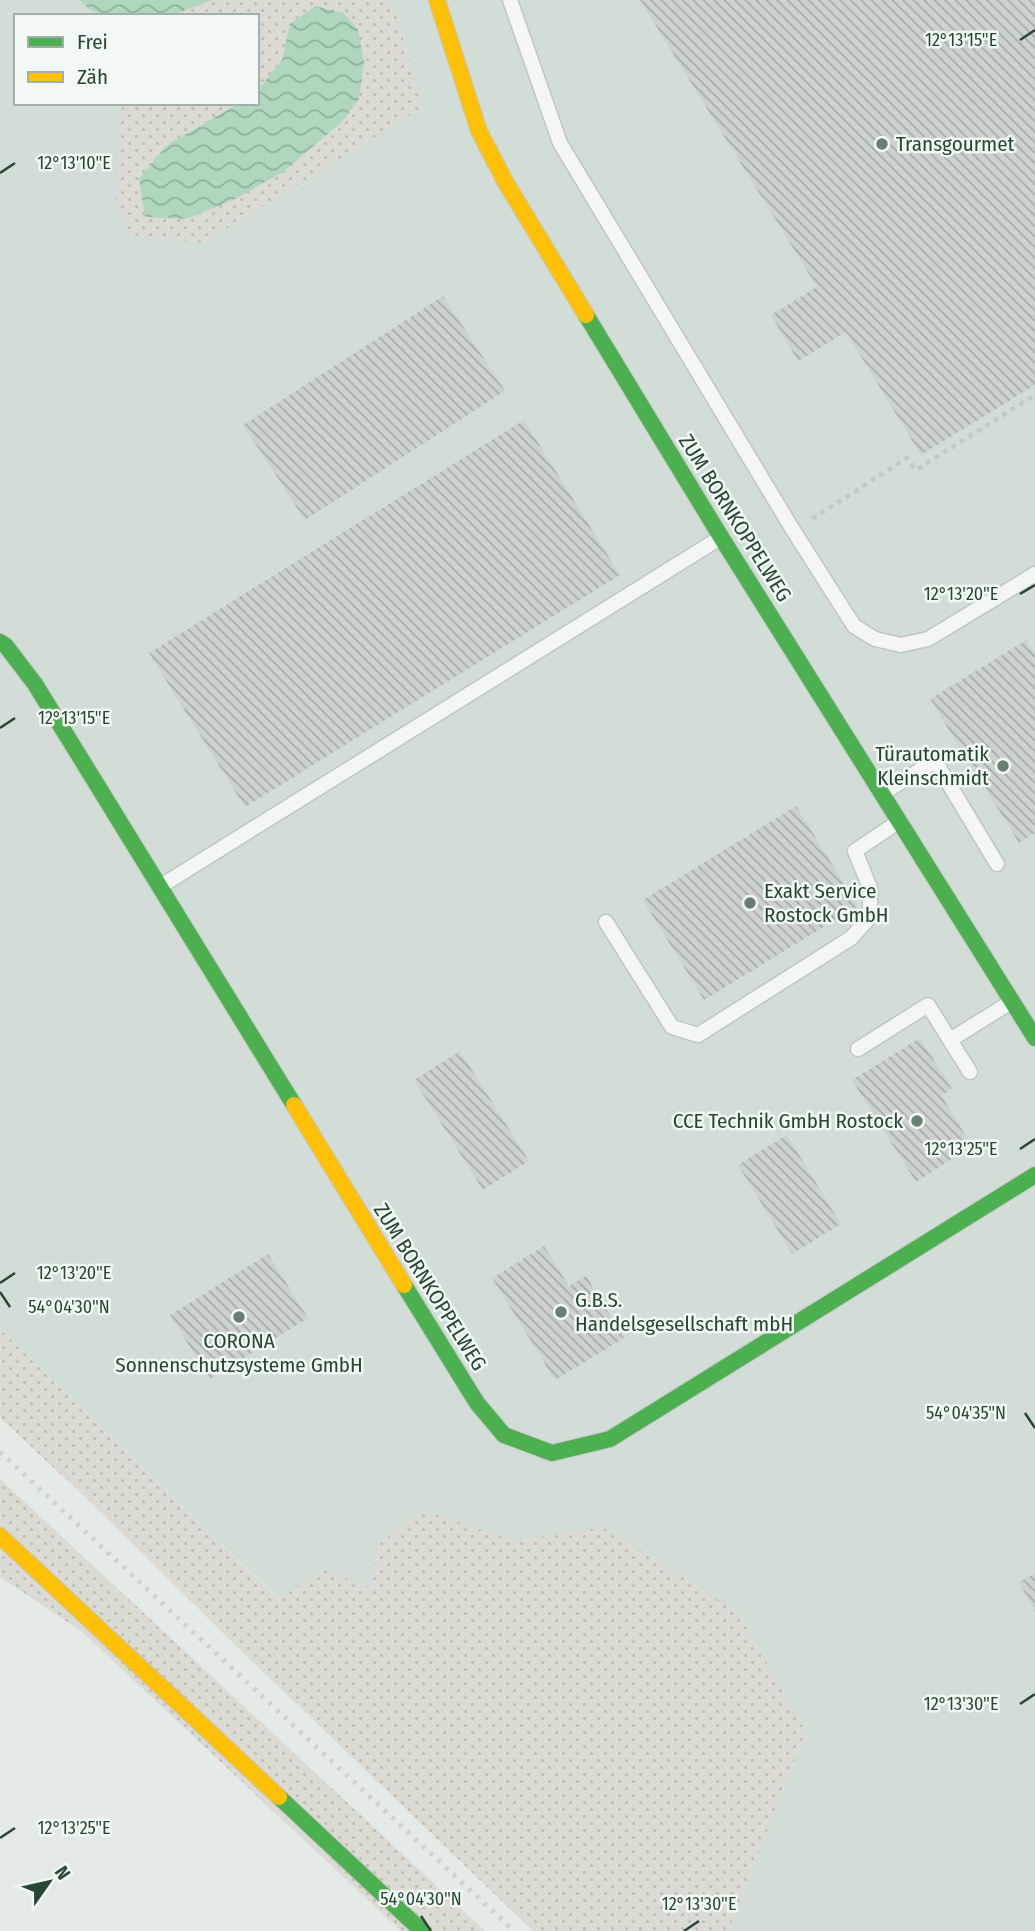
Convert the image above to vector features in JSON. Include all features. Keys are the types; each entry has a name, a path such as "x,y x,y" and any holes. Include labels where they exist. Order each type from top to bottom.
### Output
{"street":[{"name":"ZUM BORNKOPPELWEG","path":"437,0 479,131 506,183 721,537 1035,1038"},
{"name":"ZUM BORNKOPPELWEG","path":"0,642 35,684 477,1403 504,1435 552,1453 610,1439 1035,1175"},
{"path":"0,1535 422,1931"}],"lane":[{"path":"510,0 560,143 853,626 875,639 901,645 928,639 1035,574"},
{"path":"160,887 721,537"},
{"path":"882,794 934,761 997,864"},
{"path":"607,922 672,1027 698,1035 851,938 870,916 870,888 855,851 899,821"},
{"path":"950,1040 1012,1002"},
{"path":"858,1049 928,1005 970,1072"}],"path":[{"path":"793,530 907,458 916,470 1035,395"}],"shaded area":[{"path":"0,0 1035,0 1035,1931 728,1931 806,1732 602,1528 515,1541 423,1510 379,1544 371,1588 323,1569 279,1599 0,1329"},
{"path":"212,0 392,0 422,108 203,243 130,235 116,199 122,105 236,105 166,146 187,219 235,199 283,172 364,62 358,29 343,13 291,24 282,60 259,89 259,14 175,14"},
{"path":"0,1329 278,1599 323,1569 371,1588 379,1544 423,1510 515,1541 602,1527 738,1612 806,1732 728,1931 533,1931 81,1493 0,1418"},
{"path":"0,1479 485,1931 401,1931 81,1631 0,1577"}],"water":[{"path":"79,0 212,0 175,14 100,14"},
{"path":"315,6 343,13 358,29 364,62 359,99 343,121 283,172 235,199 187,219 145,217 139,179 166,146 236,105 259,105 259,89 282,60 290,24"}],"building":[{"name":"Transgourmet","path":"640,0 1035,0 1035,385 921,455 846,332 798,361 771,315 817,287"},
{"path":"443,296 505,391 305,520 243,425"},
{"path":"524,420 620,575 245,807 149,653"},
{"name":"Türautomatik Kleinschmidt","path":"1026,640 1035,654 1035,833 1019,843 930,699"},
{"name":"Exakt Service Rostock GmbH","path":"796,806 858,906 704,1000 643,900"},
{"name":"CCE Technik GmbH Rostock","path":"920,1038 952,1089 941,1095 972,1146 916,1182 852,1080"},
{"path":"460,1051 529,1161 483,1190 414,1080"},
{"path":"787,1135 841,1224 792,1254 738,1165"},
{"name":"G.B.S. Handelsgesellschaft mbH","path":"544,1246 569,1286 586,1276 624,1338 555,1380 492,1278"},
{"name":"CORONA Sonnenschutzsysteme GmbH","path":"268,1254 308,1318 210,1379 170,1315"},
{"path":"1035,1574 1035,1612 1019,1582"}],"railway":[{"path":"0,1452 514,1931"}],"traffic: fast":[{"path":"586,315 721,537 1035,1038"},
{"path":"0,642 35,684 294,1105"},
{"path":"404,1285 477,1403 504,1435 552,1453 610,1439 1035,1175"},
{"path":"279,1797 422,1931"}],"traffic: slow":[{"path":"437,0 479,131 506,183 586,315"},
{"path":"294,1105 404,1285"},
{"path":"0,1536 279,1797"}],"place":[{"name":"Transgourmet","path":"882,144"},
{"name":"Türautomatik Kleinschmidt","path":"1003,766"},
{"name":"Exakt Service Rostock GmbH","path":"750,903"},
{"name":"CCE Technik GmbH Rostock","path":"917,1121"},
{"name":"G.B.S. Handelsgesellschaft mbH","path":"561,1312"},
{"name":"CORONA Sonnenschutzsysteme GmbH","path":"239,1317"}]}
